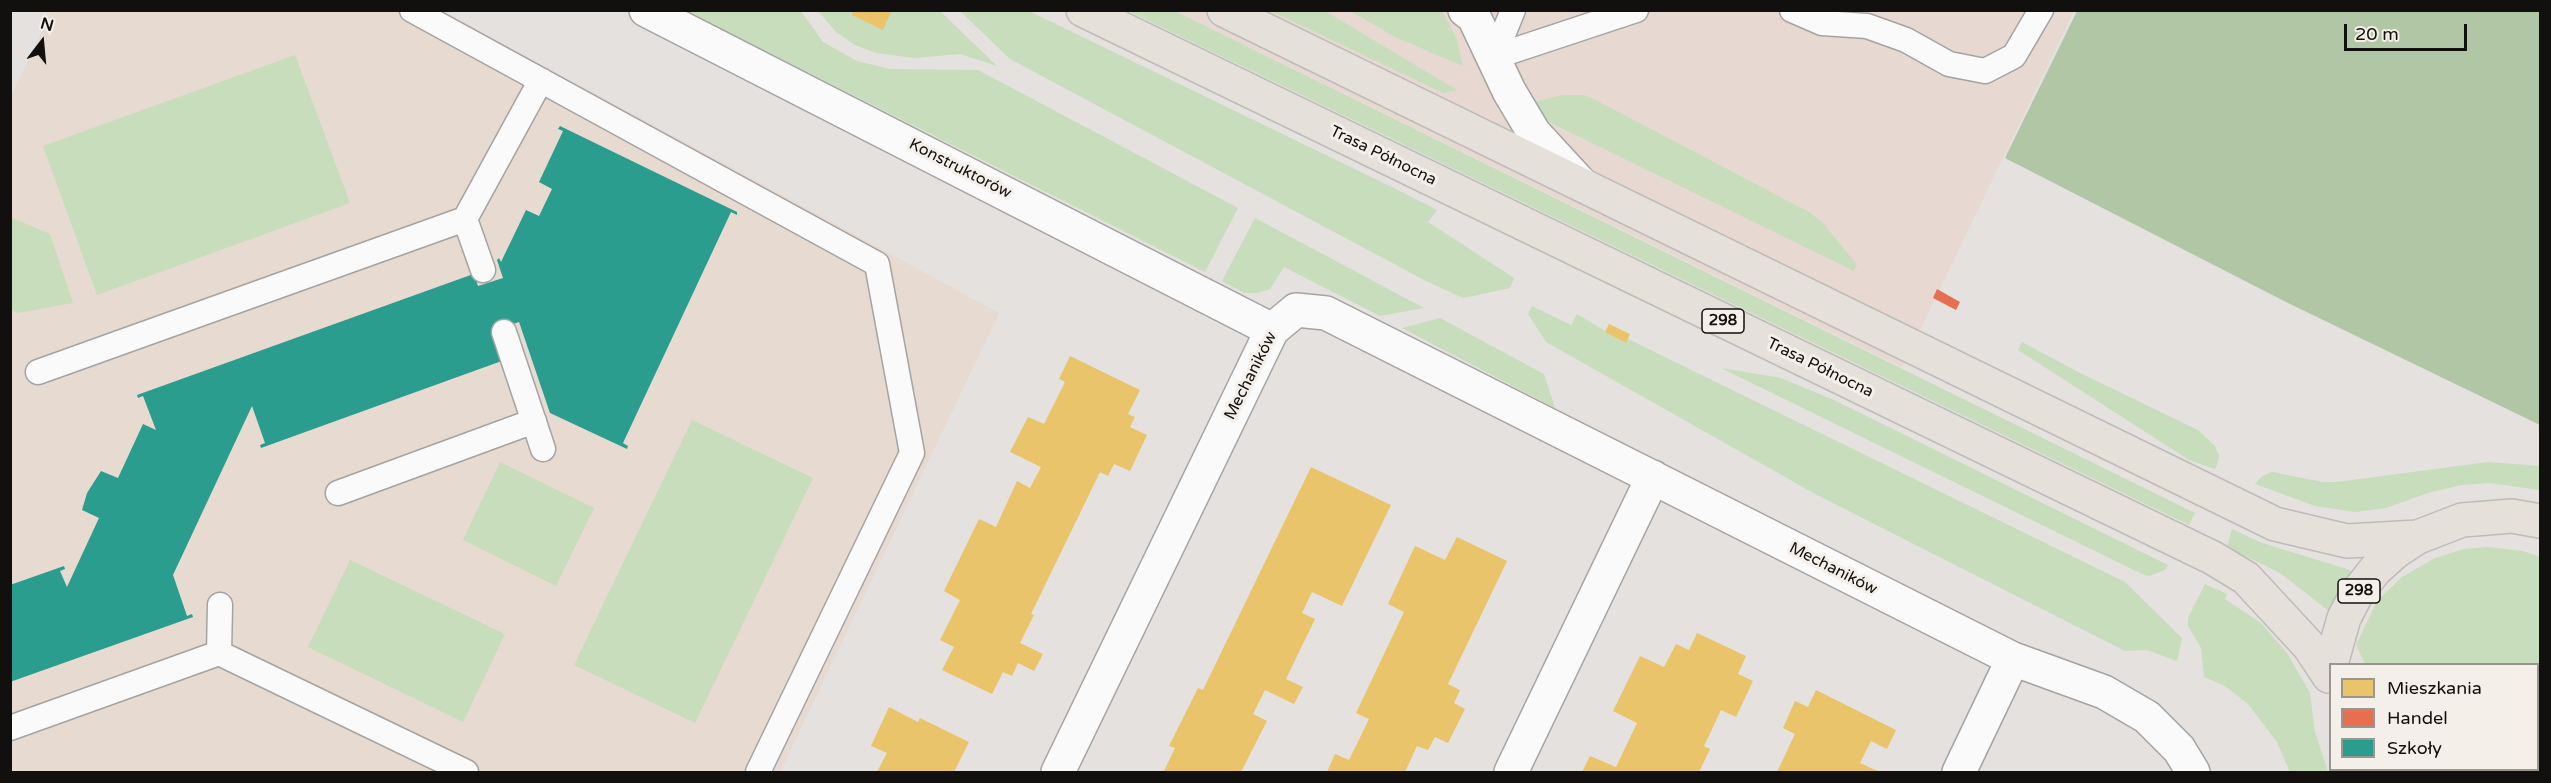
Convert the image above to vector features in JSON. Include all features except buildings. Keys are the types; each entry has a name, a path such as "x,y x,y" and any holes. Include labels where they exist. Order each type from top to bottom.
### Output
{"main road":[{"name":"Trasa Północna","path":"1083,10 2213,558 2246,578 2309,646 2329,676"},
{"name":"298","path":"1224,10 2275,524 2347,541 2418,537"},
{"name":"298","path":"2333,663 2343,618 2357,593 2375,570 2395,552 2418,537 2462,520 2512,516 2541,521"}],"street":[{"name":"Konstruktorów","path":"646,10 1272,330"},
{"path":"1465,10 1474,16 1509,91 1534,133 1583,186"},
{"name":"Mechaników","path":"1058,772 1272,330 1296,310 1326,312 2013,659 2104,692 2148,717 2179,749 2193,772"},
{"path":"1511,772 1653,477"},
{"path":"1959,772 2013,659"}],"lane":[{"path":"412,10 878,264 912,453 758,772"},
{"path":"1494,57 1513,10"},
{"path":"1494,57 1636,10"},
{"path":"1792,10 1822,23 1867,26 1906,40 1949,64 1985,71 2014,56 2042,10"},
{"path":"38,372 465,219 541,80"},
{"path":"465,219 483,270"},
{"path":"504,332 543,449"},
{"path":"338,493 534,421"},
{"path":"219,653 220,605"},
{"path":"10,728 219,653 466,772"}],"shaded area":[{"path":"52,11 443,11 999,313 780,772 11,772 10,98"},
{"path":"1175,11 2074,11 1902,367"}],"green space":[{"path":"686,11 801,11 823,42 857,61 890,69 978,70 1238,208 1205,272"},
{"path":"818,11 940,11 997,66 960,54 914,58 876,53 855,45 836,32"},
{"path":"960,11 1029,11 1398,190 1437,210 1428,222 1514,278 1510,288 1463,298 1426,281 1010,59"},
{"path":"1128,11 1175,11 2195,513 2189,525"},
{"path":"1271,11 1325,11 1457,90 1443,93"},
{"path":"1350,11 1442,11 1456,37 1463,66 1395,37"},
{"path":"2077,11 2540,11 2540,425 2286,302 2005,158"},
{"path":"295,55 350,203 97,295 43,146"},
{"path":"1563,95 1584,95 1592,98 1809,212 1823,223 1857,265 1854,271 1555,125 1542,118 1532,102"},
{"path":"10,217 50,234 73,303 18,313 11,310"},
{"path":"1255,218 1424,308 1380,316 1284,267 1270,289 1257,293 1244,293 1222,281"},
{"path":"1532,306 1571,325 1577,314 1625,343 1628,339 2125,582 2182,638 2177,661 2147,650 2125,651 1817,495 1546,342 1528,314"},
{"path":"1440,318 1544,374 1555,408 1402,328"},
{"path":"2022,342 2198,430 2215,446 2219,456 2215,469 2189,460 2018,350"},
{"path":"1721,368 1781,378 1836,401 2168,565 2165,570 2149,576 2140,573"},
{"path":"692,420 813,478 695,723 574,665"},
{"path":"500,462 594,508 556,586 463,540"},
{"path":"2488,462 2540,466 2540,490 2489,483 2462,485 2431,492 2386,508 2355,512 2315,506 2255,484 2262,476 2272,472 2322,482 2337,482"},
{"path":"2232,529 2262,543 2350,570 2352,574 2335,598 2330,612 2280,573 2227,547"},
{"path":"2487,547 2523,551 2540,557 2540,772 2397,771 2539,771 2539,663 2365,663 2356,645 2377,601 2402,577 2435,558 2464,549"},
{"path":"350,560 505,634 463,722 308,647"},
{"path":"2205,584 2227,594 2225,599 2261,623 2287,653 2310,693 2315,732 2328,772 2290,772 2277,742 2248,704 2225,686 2204,677 2201,648 2188,626 2188,618"}]}
